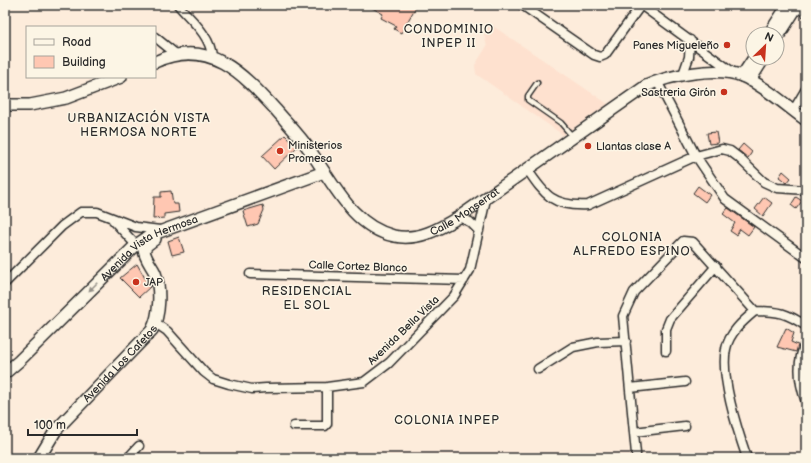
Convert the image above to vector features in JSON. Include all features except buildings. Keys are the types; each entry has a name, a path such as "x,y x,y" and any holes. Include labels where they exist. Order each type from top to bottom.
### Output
{"street":[{"path":"178,5 208,41 212,49 212,57"},
{"path":"522,5 594,55 600,57 605,55 641,5 742,77 806,120"},
{"path":"777,26 797,7"},
{"path":"785,26 797,7"},
{"path":"156,38 176,54"},
{"path":"683,74 689,57 690,40"},
{"name":"Calle Monserrat","path":"156,62 176,54 196,53 212,57 230,67 255,88 311,150 324,172 354,213 368,225 381,232 395,236 418,236 435,231 459,217 646,86 657,81 683,74 710,73 742,77"},
{"path":"742,77 749,66"},
{"path":"742,77 755,66"},
{"path":"5,104 30,105 66,98 118,78"},
{"path":"657,81 696,156 725,199 806,258"},
{"path":"792,110 806,89"},
{"path":"527,169 540,189 560,203 570,206 588,205 696,156 722,149 730,151 764,182 783,189 806,190"},
{"name":"Avenida Vista Hermosa","path":"5,372 19,361 136,245 151,235 324,172"},
{"name":"Avenida Bella Vista","path":"155,323 167,331 204,372 220,382 252,389 328,387 364,382 389,363 454,296 470,270 486,198"},
{"path":"5,283 62,226 81,212 97,212 136,227 167,230"},
{"path":"459,217 470,222 478,231"},
{"path":"112,218 136,245"},
{"path":"116,265 135,252 145,254 146,245 167,230"},
{"path":"636,454 624,316 634,292 683,241 693,242 698,245 756,311 789,314 806,326"},
{"name":"Avenida Los Cafetos","path":"39,458 56,430 152,330 158,308 158,285 156,275 145,254"},
{"path":"666,350 666,329 670,318 716,266"},
{"name":"Calle Cortez Blanco","path":"250,274 464,280"},
{"path":"747,458 728,393 726,349 740,324 756,311"},
{"path":"538,369 573,346 598,342 626,341"},
{"path":"806,343 799,372 802,391 806,402"},
{"path":"630,388 685,382"},
{"path":"294,426 325,426 327,424 328,387"},
{"path":"634,432 685,426"},
{"path":"128,458 139,446"}],"lane":[{"path":"537,83 528,96 528,100 561,123 573,137"}],"shaded area":[{"path":"490,24 608,104 563,135 476,74 475,65 487,46 484,34"}],"place":[{"name":"Panes Migueleño","path":"727,45"},
{"name":"Sastreria Girón","path":"724,92"},
{"name":"Llantas clase A","path":"588,146"},
{"name":"Ministerios Promesa","path":"280,151"},
{"name":"JAP","path":"136,282"}],"district":[{"name":"CONDOMINIO INPEP II","path":"449,36"},
{"name":"URBANIZACIÓN VISTA HERMOSA NORTE","path":"139,125"},
{"name":"COLONIA ALFREDO ESPINO","path":"632,244"},
{"name":"RESIDENCIAL EL SOL","path":"307,298"},
{"name":"COLONIA INPEP","path":"447,420"}]}
